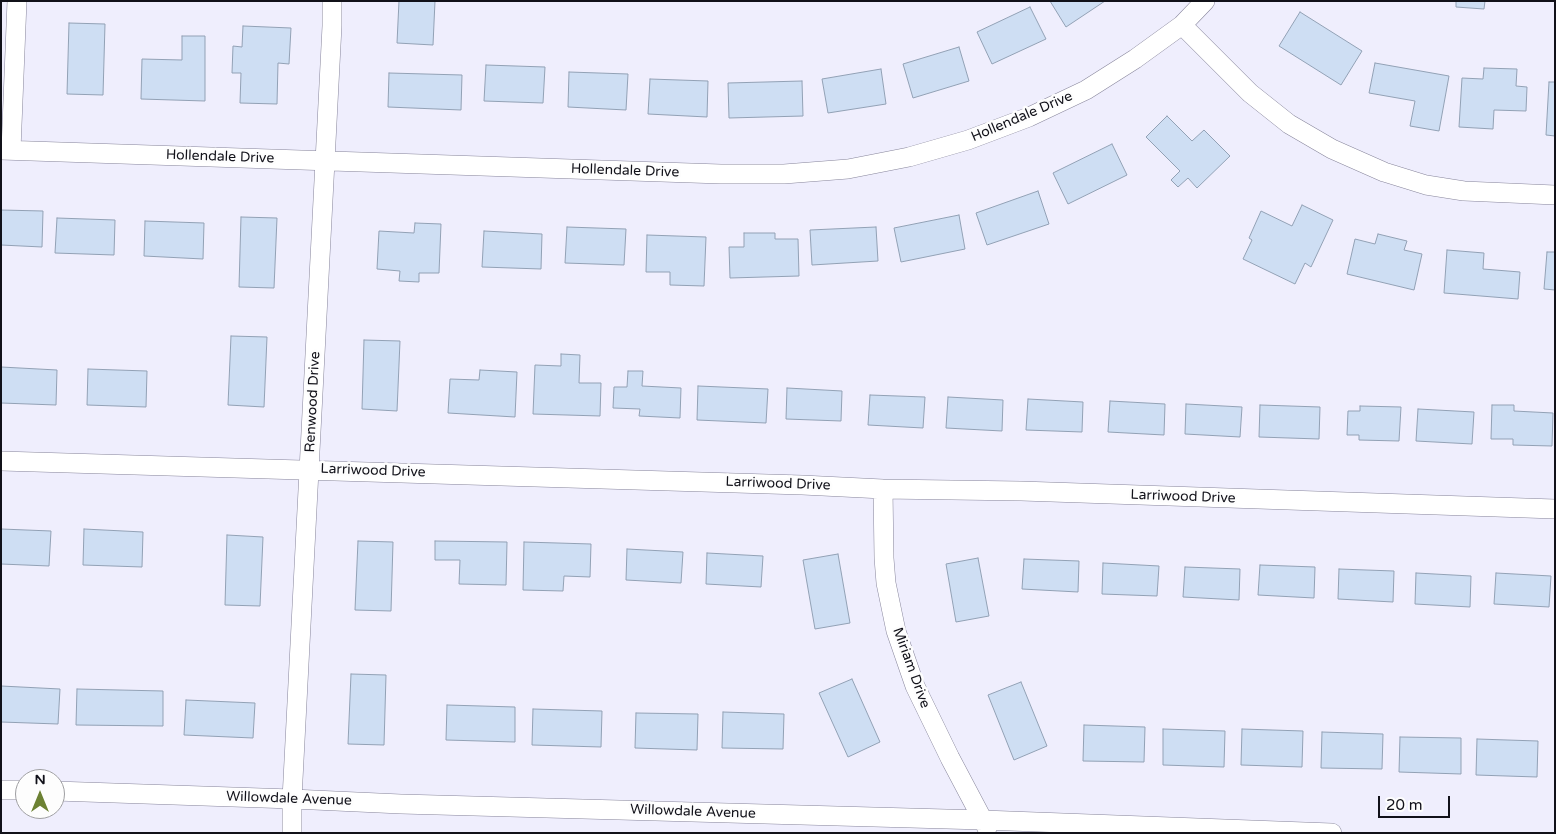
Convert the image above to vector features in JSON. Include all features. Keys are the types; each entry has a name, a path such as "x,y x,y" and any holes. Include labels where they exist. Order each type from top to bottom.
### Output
{"street":[{"path":"6,150 17,1"},
{"name":"Renwood Drive","path":"292,833 292,799 332,1"},
{"name":"Hollendale Drive","path":"6,150 721,174 784,174 848,168 909,157 968,140 1029,117 1086,90 1136,59 1182,24 1206,1"},
{"path":"1182,24 1250,92 1289,124 1332,149 1384,172 1426,185 1464,190 1555,195"},
{"name":"Larriwood Drive","path":"1,460 1555,509"},
{"name":"Miriam Drive","path":"883,489 885,574 896,631 915,686 986,826"},
{"path":"1,790 15,790"},
{"name":"Willowdale Avenue","path":"65,791 986,826 1332,833"}],"building":[{"path":"399,1 435,1 433,45 397,43"},
{"path":"1050,1 1105,1 1066,27"},
{"path":"1456,1 1485,1 1484,9 1456,7"},
{"path":"1030,7 1046,39 992,64 977,32"},
{"path":"1300,12 1362,51 1341,85 1279,46"},
{"path":"69,23 105,24 103,95 67,94"},
{"path":"243,26 291,28 289,64 278,63 277,104 240,103 241,73 232,73 233,46 242,47"},
{"path":"182,36 205,36 205,101 141,99 142,59 182,60"},
{"path":"959,47 969,81 913,98 903,64"},
{"path":"1375,63 1449,76 1439,131 1410,126 1415,101 1369,93"},
{"path":"486,65 545,67 543,103 484,101"},
{"path":"1484,68 1517,69 1516,86 1527,87 1526,111 1494,110 1493,129 1459,127 1462,78 1483,79"},
{"path":"881,69 886,104 828,113 822,79"},
{"path":"569,72 628,74 626,110 568,107"},
{"path":"389,73 462,75 461,110 388,107"},
{"path":"650,79 708,81 707,117 648,114"},
{"path":"802,81 803,116 729,118 728,83"},
{"path":"1549,82 1555,82 1555,136 1546,135"},
{"path":"1167,116 1192,141 1204,130 1230,156 1197,188 1188,178 1178,187 1171,180 1180,171 1146,137"},
{"path":"1112,144 1127,175 1068,204 1053,173"},
{"path":"1038,191 1049,224 987,245 976,213"},
{"path":"1302,205 1333,220 1311,267 1305,263 1295,284 1243,259 1252,240 1249,238 1261,211 1292,226"},
{"path":"1,210 43,211 42,247 1,245"},
{"path":"959,215 965,249 901,262 894,228"},
{"path":"241,217 277,218 274,288 239,287"},
{"path":"57,218 115,220 114,255 55,253"},
{"path":"145,221 204,223 203,259 144,256"},
{"path":"415,223 441,224 439,273 419,273 419,282 399,281 400,271 377,269 379,231 414,233"},
{"path":"567,227 626,229 624,265 565,263"},
{"path":"876,227 878,261 812,265 810,230"},
{"path":"484,231 542,234 541,269 482,267"},
{"path":"744,233 775,233 775,239 798,239 799,276 730,278 729,247 744,247"},
{"path":"1378,234 1407,241 1404,250 1422,254 1414,290 1347,274 1355,239 1375,244"},
{"path":"647,235 706,237 704,286 670,285 670,272 646,272"},
{"path":"1447,250 1484,253 1483,269 1520,272 1518,299 1444,293"},
{"path":"1547,252 1555,252 1555,290 1544,289"},
{"path":"231,336 267,337 264,407 228,405"},
{"path":"364,340 400,341 397,411 362,409"},
{"path":"561,354 580,355 579,383 601,383 600,416 533,414 535,365 561,366"},
{"path":"1,367 57,370 56,405 1,403"},
{"path":"88,369 147,371 146,407 87,405"},
{"path":"480,370 517,372 515,417 448,413 450,379 479,380"},
{"path":"628,371 643,371 642,386 681,388 680,418 639,416 640,409 613,408 614,387 627,387"},
{"path":"698,386 768,389 766,423 697,420"},
{"path":"787,388 842,391 841,421 786,419"},
{"path":"870,395 925,397 923,428 868,425"},
{"path":"948,397 1003,400 1002,431 946,428"},
{"path":"1028,399 1083,402 1082,432 1026,430"},
{"path":"1110,401 1165,404 1164,435 1108,432"},
{"path":"1186,404 1242,407 1240,437 1185,434"},
{"path":"1260,405 1320,407 1319,439 1259,437"},
{"path":"1492,405 1514,405 1514,411 1553,413 1552,446 1513,445 1513,439 1491,439"},
{"path":"1360,406 1401,407 1399,441 1359,440 1359,435 1347,435 1348,411 1360,411"},
{"path":"1418,409 1474,412 1472,444 1416,441"},
{"path":"1,529 51,531 49,566 1,564"},
{"path":"84,529 143,532 142,567 83,565"},
{"path":"227,535 263,537 260,606 225,605"},
{"path":"358,541 393,542 391,611 355,610"},
{"path":"435,541 507,542 506,585 459,584 460,560 435,560"},
{"path":"524,542 591,544 590,577 564,576 563,591 523,590"},
{"path":"627,549 683,552 681,583 626,580"},
{"path":"707,553 763,556 761,587 706,584"},
{"path":"838,554 850,623 815,629 803,560"},
{"path":"978,558 989,616 956,622 946,564"},
{"path":"1024,559 1079,561 1078,592 1022,589"},
{"path":"1103,563 1159,566 1157,596 1102,594"},
{"path":"1260,565 1315,567 1314,598 1258,595"},
{"path":"1185,567 1240,569 1239,600 1183,597"},
{"path":"1339,569 1394,571 1393,602 1338,599"},
{"path":"1416,573 1471,576 1470,607 1415,604"},
{"path":"1496,573 1551,576 1549,607 1494,604"},
{"path":"351,674 386,675 384,745 348,744"},
{"path":"852,679 880,742 848,757 819,693"},
{"path":"1021,682 1047,746 1014,760 988,695"},
{"path":"1,686 60,689 58,724 1,722"},
{"path":"77,689 163,691 163,726 76,725"},
{"path":"186,700 255,703 253,738 184,735"},
{"path":"447,705 515,707 515,742 446,740"},
{"path":"533,709 602,711 601,747 532,745"},
{"path":"723,712 784,714 783,749 722,748"},
{"path":"636,713 698,714 697,750 635,748"},
{"path":"1084,725 1145,727 1144,762 1083,761"},
{"path":"1163,729 1225,731 1224,767 1163,765"},
{"path":"1242,729 1303,731 1302,767 1241,765"},
{"path":"1322,732 1383,734 1382,769 1321,768"},
{"path":"1400,737 1461,738 1461,774 1399,772"},
{"path":"1477,739 1538,741 1537,777 1476,775"}]}
